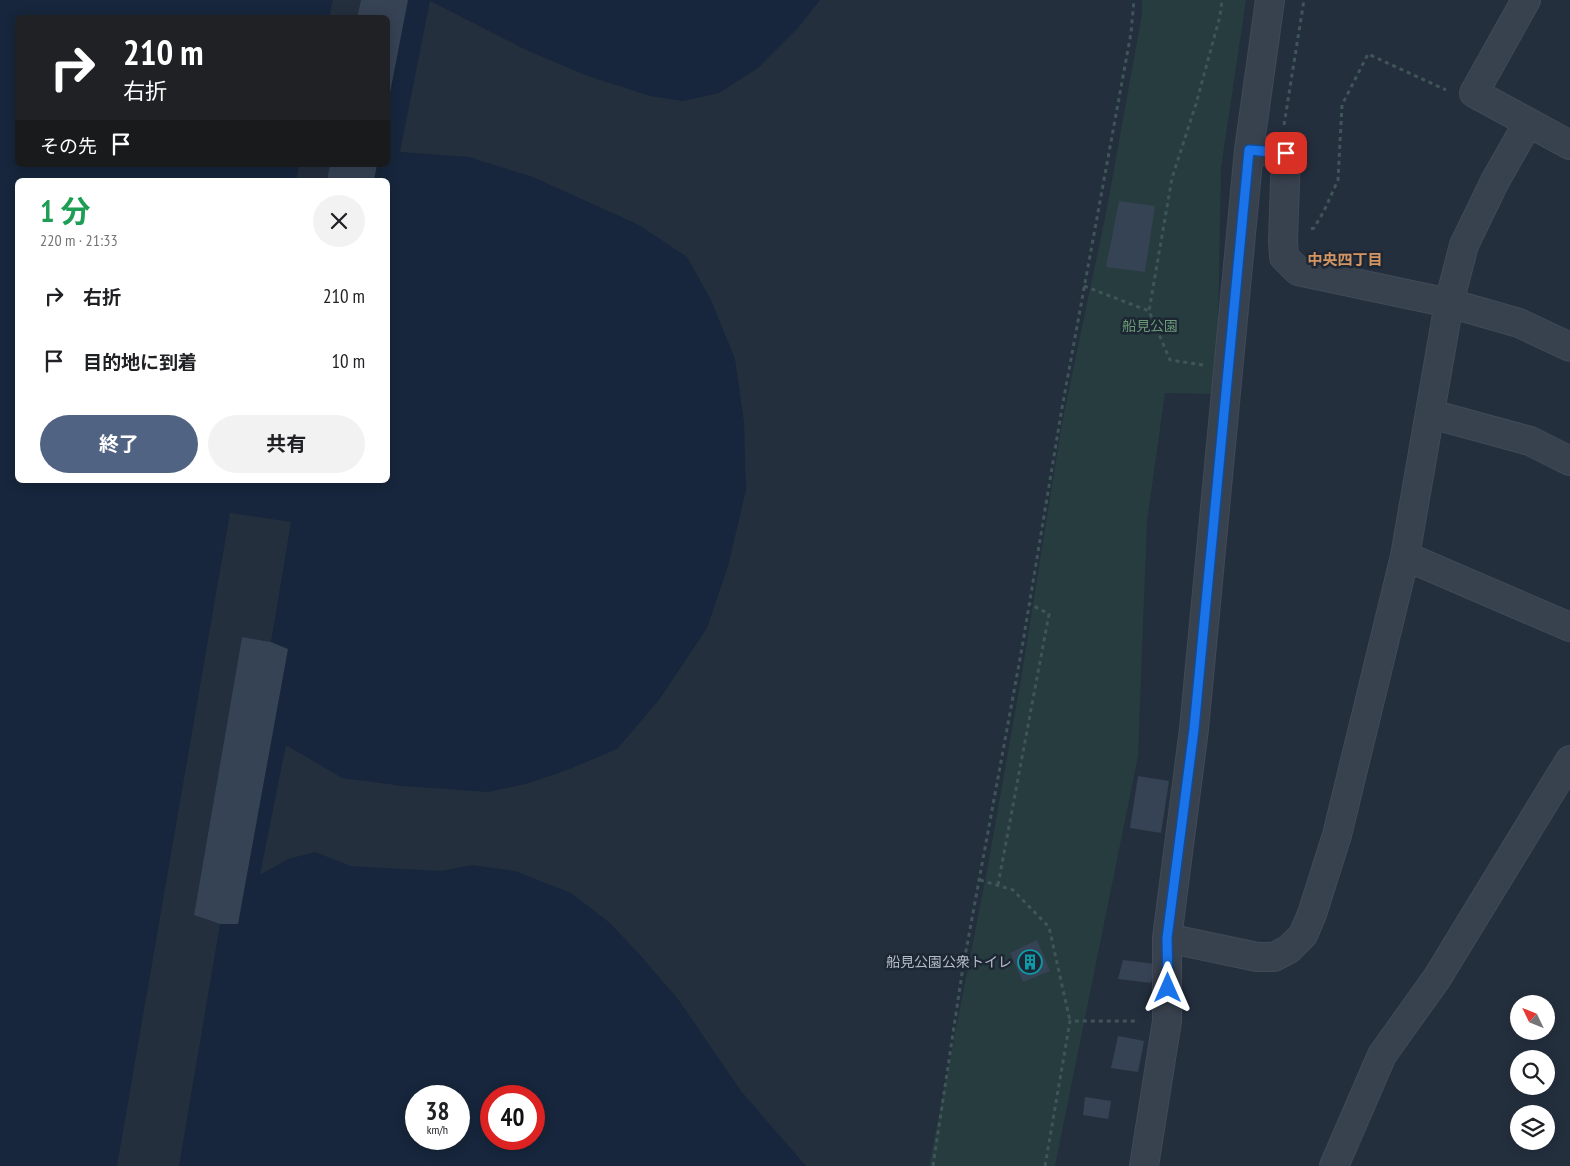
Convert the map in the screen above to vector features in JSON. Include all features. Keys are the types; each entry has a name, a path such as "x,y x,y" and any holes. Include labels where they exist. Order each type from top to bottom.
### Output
{"street":[{"path":"1144,1166 1168,1021 1167,938 1194,729 1249,150 1270,0"},
{"path":"1526,0 1474,93 1570,145"},
{"path":"1167,938 1257,957 1274,956 1289,948 1303,935 1312,914 1337,835 1405,556 1450,304 1464,245 1495,182 1528,123"},
{"path":"1249,150 1286,153 1284,257 1298,271 1450,304 1519,323 1570,348"},
{"path":"1431,414 1530,441 1570,461"},
{"path":"1405,556 1570,627"},
{"path":"1334,1166 1382,1055 1437,978 1562,792 1570,760"}],"path":[{"path":"933,1166 964,967 1030,604 1062,408 1132,33 1134,0"},
{"path":"1222,0 1220,16 1196,104 1172,178 1149,311 1170,360 1228,369"},
{"path":"1284,130 1304,0"},
{"path":"1283,242 1314,228 1338,180 1342,105 1368,54 1448,91 1474,93"},
{"path":"1084,286 1149,311"},
{"path":"998,885 1048,614 1030,604"},
{"path":"980,880 1013,890 1049,927 1070,1021 1045,1166"},
{"path":"1070,1021 1168,1021"}],"green space":[{"name":"船見公園","path":"1142,0 1246,0 1221,168 1217,394 1165,393 1147,521 1138,756 1055,1166 929,1166 986,876 1021,679 1062,423 1107,208 1142,14"}],"water":[{"path":"0,0 820,0 798,28 758,68 719,93 683,101 650,96 585,75 524,49 430,1 400,152 469,157 533,177 639,225 687,257 711,300 735,359 744,422 746,490 728,566 707,628 659,700 617,749 570,769 526,784 488,792 403,786 342,778 286,745 260,875 288,859 315,852 351,866 440,871 472,865 515,871 571,893 610,923 678,999 741,1091 806,1166 0,1166"}],"pier":[{"path":"333,0 361,0 358,15 329,15"},
{"path":"299,167 330,167 327,178 296,178"},
{"path":"230,513 291,522 271,642 242,637 194,915 220,924 179,1166 117,1166"}],"building":[{"path":"361,0 408,0 390,93 390,15 358,15"},
{"path":"330,167 377,167 374,178 327,178"},
{"path":"1119,201 1155,206 1145,272 1106,267"},
{"path":"242,637 271,642 288,649 238,924 220,924 194,915"},
{"path":"1138,776 1169,781 1161,833 1130,828"},
{"name":"船見公園公衆トイレ","path":"1037,940 1050,971 1023,982 1010,953"},
{"path":"1123,960 1155,964 1151,983 1118,979"},
{"path":"1118,1036 1144,1041 1138,1072 1111,1068"},
{"path":"1085,1097 1111,1101 1108,1119 1083,1115"}],"place":[{"name":"船見公園公衆トイレ","path":"1030,962"}],"district":[{"name":"中央四丁目","path":"1345,259"}],"route":[{"path":"1168,988 1167,938 1194,729 1249,150 1286,153"}]}
